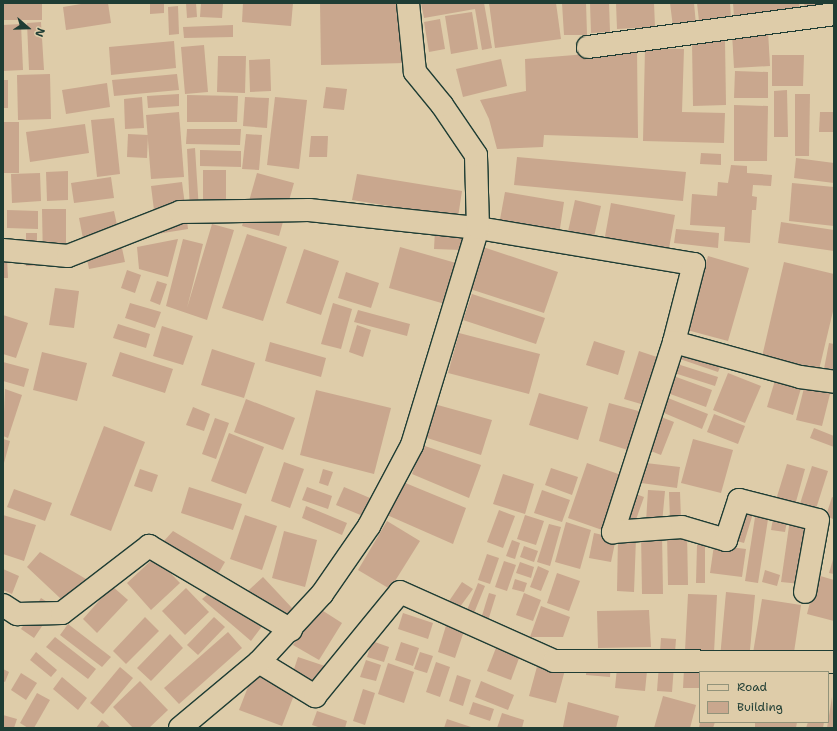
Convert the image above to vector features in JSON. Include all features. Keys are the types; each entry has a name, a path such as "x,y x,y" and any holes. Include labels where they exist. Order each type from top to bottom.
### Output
{"street":[{"path":"180,728 259,662 291,630 322,594 369,526 412,445 478,228 476,155 442,105 415,72 408,3"},
{"path":"588,47 834,14"},
{"path":"3,250 68,256 180,212 309,210 478,228 694,264 674,342 613,532 682,527 726,540 739,500 818,520 805,592"},
{"path":"674,342 800,377 834,382"},
{"path":"3,605 17,614 62,613 149,546 291,630"},
{"path":"259,662 315,696 400,592 554,661 834,662"}],"building":[{"path":"3,3 42,3 42,20 3,20"},
{"path":"87,3 108,3 111,23 66,30 63,7"},
{"path":"150,3 164,3 164,13 150,14"},
{"path":"186,3 196,3 197,17 187,18"},
{"path":"201,3 223,3 222,18 200,17"},
{"path":"243,3 293,3 291,26 242,22"},
{"path":"320,3 405,3 406,63 321,65"},
{"path":"421,3 484,3 492,48 482,50 475,9 424,18"},
{"path":"489,3 556,3 561,39 495,48"},
{"path":"562,3 586,3 587,35 564,35"},
{"path":"590,3 609,3 610,32 591,33"},
{"path":"616,3 654,3 655,27 617,29"},
{"path":"670,3 694,3 696,25 673,27"},
{"path":"697,3 730,3 731,19 699,21"},
{"path":"733,3 799,3 800,10 734,17"},
{"path":"804,3 824,3 824,6 805,8"},
{"path":"178,6 179,34 169,35 168,7"},
{"path":"472,12 478,49 451,54 445,16"},
{"path":"440,19 445,49 429,52 424,22"},
{"path":"41,22 44,70 29,70 27,23"},
{"path":"21,24 23,70 3,71 3,25"},
{"path":"233,25 233,37 184,38 183,27"},
{"path":"768,31 770,66 734,68 732,33"},
{"path":"725,40 726,105 693,106 692,41"},
{"path":"174,41 176,68 111,75 109,47"},
{"path":"204,45 208,92 185,94 181,47"},
{"path":"645,48 684,49 682,112 725,113 724,143 643,141"},
{"path":"637,50 638,138 544,135 543,147 497,149 489,119 480,100 526,91 525,59"},
{"path":"772,55 804,55 803,86 772,86"},
{"path":"218,56 246,56 245,93 217,92"},
{"path":"270,59 271,91 250,92 249,60"},
{"path":"501,59 507,86 463,97 456,69"},
{"path":"735,71 768,72 768,98 734,98"},
{"path":"50,74 51,119 18,120 17,75"},
{"path":"177,74 179,90 114,96 112,80"},
{"path":"3,80 8,80 8,108 3,108"},
{"path":"107,83 110,107 66,114 62,90"},
{"path":"326,87 347,89 344,110 323,108"},
{"path":"787,90 788,137 774,137 774,91"},
{"path":"179,94 179,106 148,108 147,96"},
{"path":"795,94 810,94 809,156 795,156"},
{"path":"187,95 238,96 237,122 187,122"},
{"path":"142,97 144,128 125,129 124,99"},
{"path":"245,97 269,98 267,128 243,126"},
{"path":"275,97 307,100 299,169 267,165"},
{"path":"734,105 768,106 767,161 734,161"},
{"path":"179,112 184,177 151,179 146,115"},
{"path":"820,112 833,112 833,132 819,132"},
{"path":"114,118 120,174 97,177 91,120"},
{"path":"3,122 19,122 19,173 3,173"},
{"path":"85,124 89,153 30,162 26,132"},
{"path":"187,129 241,129 240,145 186,144"},
{"path":"128,134 148,135 147,158 127,157"},
{"path":"246,134 262,135 259,170 242,169"},
{"path":"311,136 328,136 327,157 309,157"},
{"path":"195,148 199,211 190,211 187,149"},
{"path":"200,150 241,151 241,167 200,166"},
{"path":"701,153 721,154 721,165 700,164"},
{"path":"517,157 686,172 683,201 514,185"},
{"path":"796,158 834,163 834,183 794,178"},
{"path":"731,165 747,166 747,173 772,175 771,186 753,185 752,196 757,197 756,210 752,210 750,243 724,241 725,227 690,225 692,194 717,196 718,182 728,183"},
{"path":"203,170 226,170 226,217 203,217"},
{"path":"68,171 68,200 47,201 46,172"},
{"path":"40,173 41,201 12,203 11,174"},
{"path":"257,173 294,183 279,236 242,226"},
{"path":"357,174 462,191 458,217 352,200"},
{"path":"111,177 114,198 74,203 71,183"},
{"path":"182,182 188,229 157,234 151,186"},
{"path":"792,183 834,187 834,226 789,221"},
{"path":"505,192 564,202 559,235 499,225"},
{"path":"575,200 601,206 593,241 567,236"},
{"path":"611,203 675,215 668,254 604,242"},
{"path":"42,209 66,209 66,261 43,261"},
{"path":"7,210 38,211 38,229 7,228"},
{"path":"114,211 125,262 89,269 79,218"},
{"path":"781,222 834,230 834,251 778,243"},
{"path":"212,224 234,230 207,320 166,306 183,239 203,244 187,308"},
{"path":"676,229 719,233 718,248 674,243"},
{"path":"435,230 463,231 462,250 434,249"},
{"path":"26,233 37,233 37,266 26,266"},
{"path":"247,234 287,247 263,321 222,308"},
{"path":"3,239 6,239 8,278 3,278"},
{"path":"178,239 168,277 139,269 137,247"},
{"path":"400,247 456,263 445,304 389,288"},
{"path":"483,247 558,272 544,313 470,289"},
{"path":"304,249 339,261 321,315 286,303"},
{"path":"708,256 749,268 728,341 687,330"},
{"path":"784,262 834,274 834,307 818,374 761,361"},
{"path":"127,270 141,275 135,293 121,288"},
{"path":"346,272 379,283 371,308 338,298"},
{"path":"157,281 167,284 160,305 150,301"},
{"path":"55,288 79,291 74,328 49,325"},
{"path":"472,294 545,318 536,344 463,320"},
{"path":"130,303 161,312 155,328 125,318"},
{"path":"333,303 352,309 341,349 321,344"},
{"path":"358,310 410,324 407,336 354,322"},
{"path":"3,315 28,323 16,358 3,354"},
{"path":"118,324 150,334 146,348 113,338"},
{"path":"357,325 371,330 363,357 349,352"},
{"path":"162,326 193,336 183,365 153,356"},
{"path":"459,333 540,354 529,394 448,373"},
{"path":"594,341 625,351 618,375 586,365"},
{"path":"270,342 326,358 321,377 265,361"},
{"path":"829,343 834,344 834,376 823,374"},
{"path":"212,349 255,363 244,398 201,385"},
{"path":"677,349 721,365 718,372 674,357"},
{"path":"639,351 657,357 641,404 624,399"},
{"path":"42,352 87,363 77,401 33,390"},
{"path":"120,352 173,369 165,393 112,376"},
{"path":"3,362 29,369 24,387 3,381"},
{"path":"671,362 718,377 715,386 668,371"},
{"path":"728,373 761,386 745,423 713,410"},
{"path":"668,374 712,390 706,407 662,391"},
{"path":"776,377 802,385 793,415 767,407"},
{"path":"805,384 831,390 822,426 796,420"},
{"path":"5,389 22,395 8,438 3,436"},
{"path":"316,390 391,408 374,474 300,455"},
{"path":"539,393 588,407 578,440 529,425"},
{"path":"663,396 708,414 702,429 657,410"},
{"path":"246,399 295,418 283,450 234,432"},
{"path":"609,403 642,412 631,451 599,441"},
{"path":"434,404 492,420 481,455 424,437"},
{"path":"193,407 210,414 204,431 186,425"},
{"path":"714,414 745,426 738,444 707,432"},
{"path":"656,415 674,422 661,455 643,448"},
{"path":"215,418 229,423 216,459 202,454"},
{"path":"104,426 145,442 111,531 70,515"},
{"path":"814,428 834,436 834,447 810,438"},
{"path":"229,433 264,447 246,494 211,481"},
{"path":"3,439 10,441 4,463 3,462"},
{"path":"693,439 733,450 721,493 681,483"},
{"path":"422,445 481,465 469,498 412,474"},
{"path":"284,462 304,469 290,508 271,501"},
{"path":"637,462 680,467 677,488 634,482"},
{"path":"587,463 624,476 605,531 568,518"},
{"path":"787,464 805,469 794,509 775,503"},
{"path":"812,466 828,471 814,515 798,510"},
{"path":"551,468 578,477 572,495 545,485"},
{"path":"140,469 158,475 152,492 134,486"},
{"path":"323,469 333,472 328,486 319,483"},
{"path":"503,474 534,484 525,514 493,504"},
{"path":"403,482 466,508 453,544 387,515"},
{"path":"189,487 242,504 233,530 181,513"},
{"path":"307,487 332,496 328,509 302,500"},
{"path":"344,487 370,498 363,516 336,505"},
{"path":"14,489 52,503 45,521 7,507"},
{"path":"542,490 570,500 562,522 534,513"},
{"path":"648,490 665,491 662,523 646,522"},
{"path":"630,492 644,497 633,528 619,523"},
{"path":"669,492 680,492 681,519 670,520"},
{"path":"832,497 834,498 833,519 826,516"},
{"path":"741,505 754,510 744,543 730,539"},
{"path":"306,506 347,523 342,535 302,518"},
{"path":"499,510 515,516 503,548 487,542"},
{"path":"756,511 769,513 758,583 745,581"},
{"path":"774,513 788,516 785,532 771,530"},
{"path":"3,515 36,525 24,561 3,554"},
{"path":"245,515 277,526 262,570 230,559"},
{"path":"525,515 544,521 536,545 517,539"},
{"path":"790,519 810,522 801,584 781,582"},
{"path":"387,521 420,541 390,589 358,570"},
{"path":"566,522 591,530 580,569 555,562"},
{"path":"549,524 561,527 550,566 537,562"},
{"path":"173,531 225,562 215,579 163,542"},
{"path":"284,531 317,540 305,587 272,578"},
{"path":"667,532 687,532 688,585 668,585"},
{"path":"594,533 616,538 611,562 589,558"},
{"path":"641,533 662,533 663,594 642,594"},
{"path":"618,537 636,538 634,592 617,591"},
{"path":"512,540 520,543 515,559 506,556"},
{"path":"697,545 705,545 705,583 696,583"},
{"path":"714,545 746,549 742,577 710,573"},
{"path":"524,546 538,551 534,562 520,557"},
{"path":"40,552 86,579 61,599 27,567"},
{"path":"487,554 499,558 490,584 478,580"},
{"path":"834,556 834,574 829,573"},
{"path":"155,557 180,583 151,610 127,583"},
{"path":"504,561 516,565 507,591 495,587"},
{"path":"520,562 534,567 531,578 516,573"},
{"path":"538,566 549,571 541,591 530,587"},
{"path":"3,569 19,576 12,594 3,590"},
{"path":"765,570 780,575 777,586 762,582"},
{"path":"557,573 580,581 569,611 547,603"},
{"path":"817,575 834,580 834,621 807,614"},
{"path":"263,577 293,609 270,630 240,598"},
{"path":"515,579 527,583 524,592 512,589"},
{"path":"462,582 473,589 457,611 445,607"},
{"path":"478,583 485,586 472,618 465,615"},
{"path":"112,586 128,600 97,633 83,619"},
{"path":"186,588 209,612 185,635 162,611"},
{"path":"213,590 263,625 251,641 202,599"},
{"path":"726,592 755,595 749,661 720,658"},
{"path":"489,593 496,595 487,624 480,622"},
{"path":"524,593 541,600 533,621 516,615"},
{"path":"688,594 717,595 713,671 699,671 699,688 683,688"},
{"path":"41,598 55,607 34,638 21,629"},
{"path":"762,599 801,605 793,659 753,653"},
{"path":"541,606 570,617 563,637 530,637"},
{"path":"317,607 342,623 319,660 293,645"},
{"path":"649,610 651,647 598,648 597,611"},
{"path":"403,613 433,623 428,639 398,629"},
{"path":"145,617 159,631 126,664 113,651"},
{"path":"214,617 225,627 198,655 187,645"},
{"path":"448,619 466,625 455,658 438,652"},
{"path":"68,624 111,657 102,667 60,635"},
{"path":"228,632 242,648 179,704 164,688"},
{"path":"170,634 183,648 151,681 137,668"},
{"path":"55,637 96,669 88,679 46,647"},
{"path":"661,638 676,639 672,692 657,691"},
{"path":"499,640 522,650 511,680 487,671"},
{"path":"372,641 389,647 384,662 367,657"},
{"path":"401,642 419,648 413,666 395,660"},
{"path":"36,652 57,670 51,677 30,660"},
{"path":"420,652 433,656 427,673 414,669"},
{"path":"298,657 328,667 320,694 289,684"},
{"path":"587,657 611,659 610,677 586,675"},
{"path":"618,658 648,661 645,691 615,688"},
{"path":"366,660 381,665 376,681 360,677"},
{"path":"436,662 450,667 440,697 426,692"},
{"path":"388,663 414,672 404,703 378,694"},
{"path":"538,663 565,670 556,703 529,696"},
{"path":"120,667 133,678 103,714 90,703"},
{"path":"3,669 9,672 5,682 3,681"},
{"path":"21,673 37,683 26,700 11,690"},
{"path":"253,674 296,690 282,726 239,710"},
{"path":"457,675 471,680 463,706 449,701"},
{"path":"62,677 87,698 78,710 53,689"},
{"path":"140,681 168,710 149,728 133,728 113,707"},
{"path":"481,681 514,695 508,710 475,697"},
{"path":"363,689 375,693 365,725 353,721"},
{"path":"37,693 50,700 34,728 28,728 20,723"},
{"path":"663,696 696,705 690,728 654,728"},
{"path":"832,697 834,728 827,728"},
{"path":"473,702 494,709 490,721 469,714"},
{"path":"568,702 619,716 616,728 563,727"},
{"path":"317,711 347,721 345,728 321,728 312,725"},
{"path":"502,713 524,720 522,728 497,728"},
{"path":"3,715 17,719 14,728 3,728"},
{"path":"447,719 474,728 444,728"},
{"path":"102,720 111,728 96,728"},
{"path":"700,723 715,723 713,728 699,728"},
{"path":"755,723 797,723 796,728 755,728"},
{"path":"808,723 824,723 823,728 806,728"}]}
